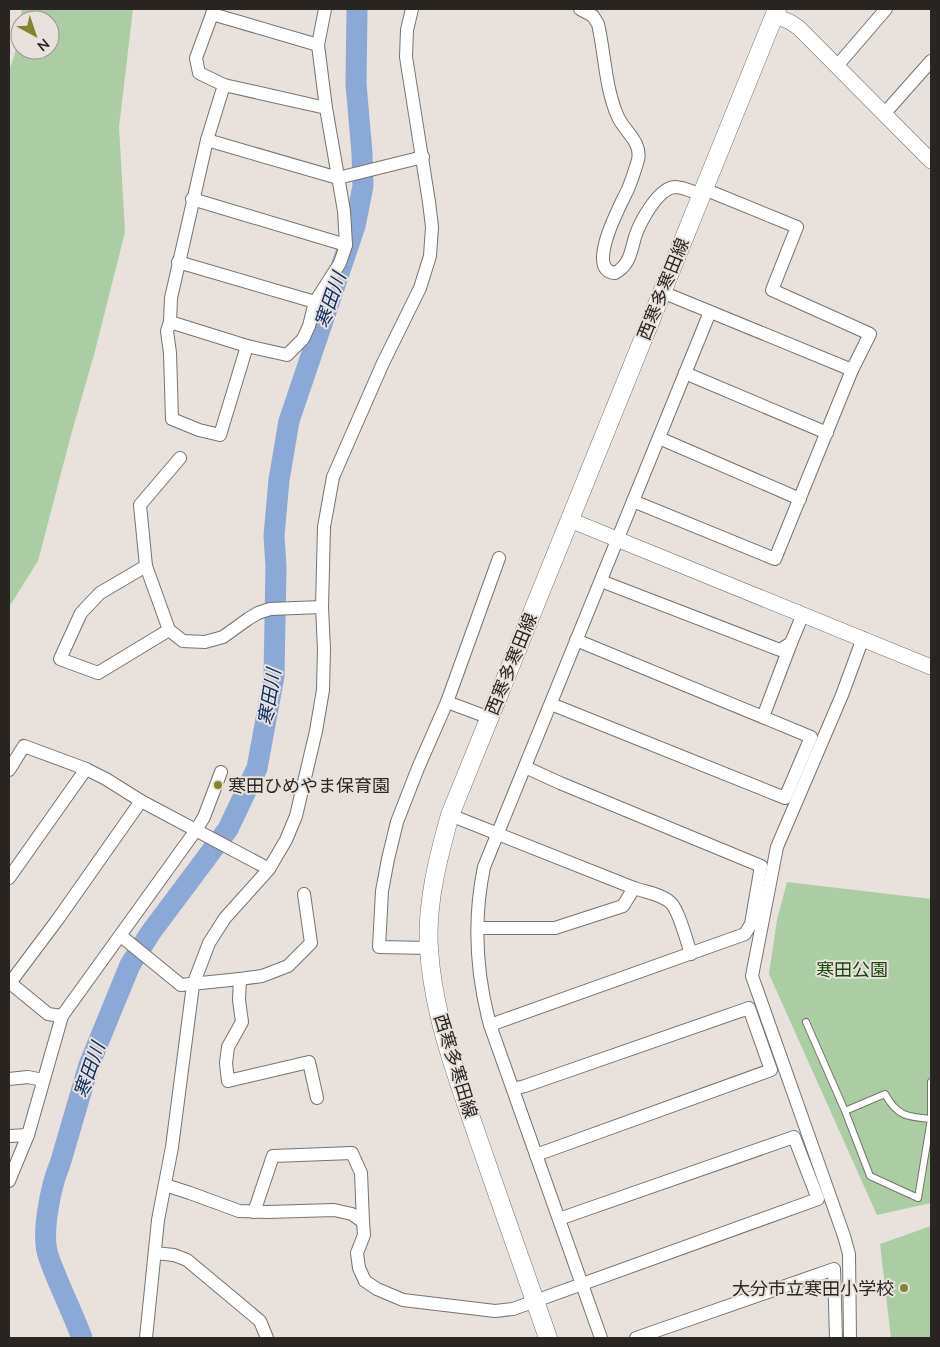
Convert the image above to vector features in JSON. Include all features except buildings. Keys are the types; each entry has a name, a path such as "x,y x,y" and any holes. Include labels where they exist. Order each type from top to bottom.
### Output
{"main road":[{"name":"西寒多寒田線","path":"548,1338 452,1063 434,988 429,948 430,918 439,856 450,815 775,12"}],"street":[{"path":"170,322 247,346 286,355 302,339 309,326 314,302 340,263 346,245 344,211 326,108 318,45 325,9"},
{"path":"146,1338 158,1220 172,1147 193,985 209,943 221,924 269,869 286,840 296,816 316,732 323,690 322,606 324,527 333,477 383,363 420,288 430,256 432,227 423,157 406,57 407,30 412,9"},
{"path":"580,9 593,16 598,24 613,102 620,120 635,142 638,150 638,158 631,182 608,233 603,259 606,268 610,272 615,273 626,264 631,255 636,234 651,206 664,191 678,187 702,192 796,227 772,290 870,334 852,370 775,559 633,501"},
{"path":"837,66 886,9"},
{"path":"318,45 213,11 196,58 200,74 224,85 326,108"},
{"path":"775,12 799,28 931,161"},
{"path":"884,114 931,61"},
{"path":"224,85 192,198 171,298 170,322 166,331 170,353 172,419 199,430 220,435 247,346"},
{"path":"207,140 338,178 423,157"},
{"path":"192,198 346,245"},
{"path":"178,262 314,302"},
{"path":"662,292 852,370"},
{"path":"601,1338 490,1025 482,996 478,970 477,909 484,868 710,312"},
{"path":"685,373 826,433"},
{"path":"659,438 800,499"},
{"path":"180,458 140,505 146,566 169,630 183,641 205,642 223,637 258,613 270,609 322,606"},
{"path":"570,520 931,667"},
{"path":"429,948 380,947 382,891 397,822 447,702 499,558"},
{"path":"146,566 100,593 80,613 60,658 98,673 169,630"},
{"path":"600,581 780,650 791,643"},
{"path":"763,717 802,614"},
{"path":"850,1338 849,1254 752,976 777,847 842,695 863,638"},
{"path":"551,704 785,798 811,737 576,640"},
{"path":"447,702 490,718"},
{"path":"9,770 24,746 86,769 141,801 269,869"},
{"path":"490,1025 745,934 751,924 762,866 525,767"},
{"path":"9,878 86,769"},
{"path":"9,1180 28,1135 62,1016 196,830 204,817 221,772"},
{"path":"62,1016 48,1014 9,982 58,919 141,801"},
{"path":"450,815 634,888 664,898 672,903 680,920 691,954"},
{"path":"478,928 555,928 623,906 634,888"},
{"path":"121,936 181,984 193,985 262,976 288,966 311,943 304,894"},
{"path":"240,979 239,1000 242,1022 228,1047 226,1063 228,1081 309,1062 317,1098"},
{"path":"513,1089 749,1008 771,1070 536,1155"},
{"path":"9,1079 28,1077 43,1080"},
{"path":"9,1136 28,1135"},
{"path":"254,1212 273,1156 352,1153 361,1173 364,1235 357,1253 359,1268 365,1280 377,1289 403,1300 494,1311 513,1309 818,1199 794,1137 560,1219"},
{"path":"165,1185 238,1211 334,1210 352,1214 363,1222"},
{"path":"155,1253 174,1255 187,1260 260,1321 268,1338"},
{"path":"636,1338 834,1269 836,1338"}],"lane":[{"path":"806,1022 845,1111 870,1176 918,1198 931,1119 931,1082"},
{"path":"845,1111 884,1094 891,1106 900,1113 911,1117 931,1119"}],"green space":[{"path":"133,9 119,127 125,232 38,561 9,607 9,71 13,60 60,60 60,10 22,10"},
{"name":"寒田公園","path":"787,882 931,899 931,1203 877,1215 769,974 777,920"},
{"name":"大分市立寒田小学校","path":"931,1226 931,1338 891,1338 880,1244"}],"waterway":[{"name":"寒田川","path":"82,1338 48,1255 46,1222 50,1196 89,1065 130,965 151,932 228,829 257,768 274,676 276,567 274,536 279,480 289,421 355,226 363,186 356,84 357,9"}],"place":[{"name":"寒田ひめやま保育園","path":"218,785"},
{"name":"大分市立寒田小学校","path":"904,1288"}]}
